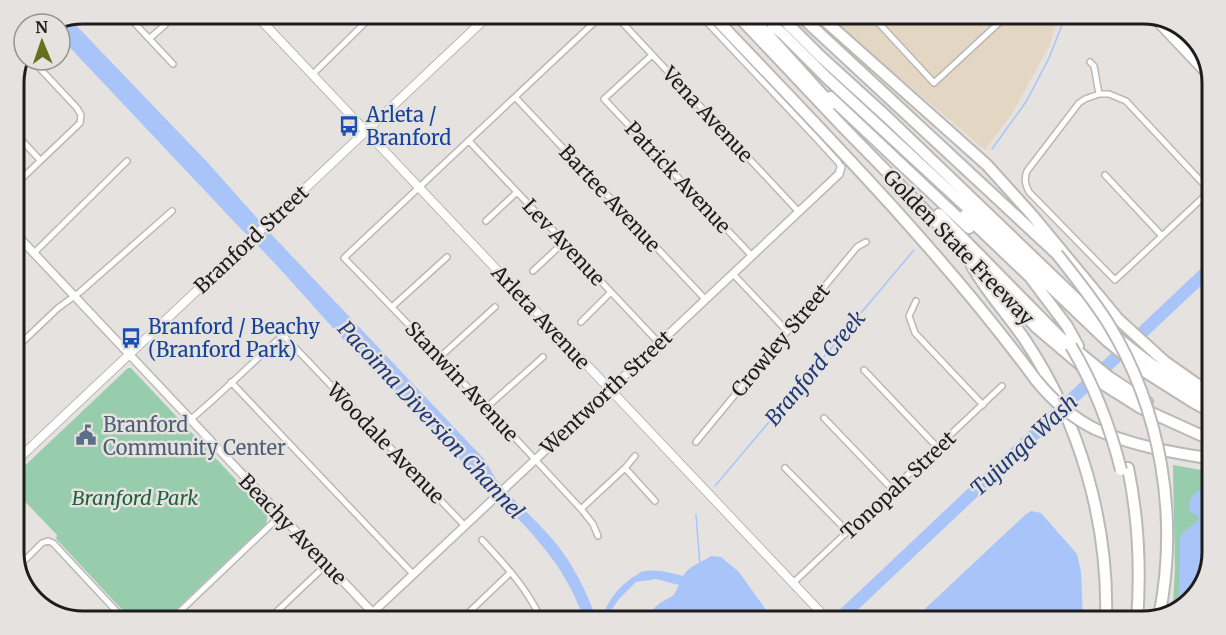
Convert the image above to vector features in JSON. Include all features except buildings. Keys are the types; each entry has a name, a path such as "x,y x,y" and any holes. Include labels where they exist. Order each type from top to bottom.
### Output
{"highway":[{"path":"722,24 855,165 942,262 1048,395 1062,408 1095,429 1115,437 1139,445 1202,457"},
{"name":"Golden State Freeway","path":"746,24 1037,328 1141,408 1202,436"},
{"path":"759,24 855,129 1090,367"},
{"path":"771,24 780,37 860,116 1030,277 1067,326 1075,346"},
{"path":"772,24 827,78 1109,337"},
{"name":"Golden State Freeway","path":"788,24 887,117 1109,337 1139,362 1202,398"},
{"path":"809,24 1057,254 1096,304 1126,356 1146,405 1155,436 1164,482 1166,508 1167,557 1161,608"},
{"path":"829,24 987,165 1032,215 1118,319 1149,349 1202,388"},
{"path":"810,80 1025,282 1075,346 1103,393 1114,420 1138,524 1140,585 1138,611"},
{"path":"964,251 979,279 1025,341 1067,417 1089,481 1097,518 1106,587 1106,611"},
{"path":"1139,362 1202,407"},
{"path":"1106,380 1155,407 1202,429"},
{"path":"1125,469 1130,524 1131,611"}],"main road":[{"name":"Arleta Avenue","path":"264,24 819,611"},
{"name":"Branford Street","path":"24,454 480,24"},
{"path":"1164,28 1200,66"}],"street":[{"path":"136,24 174,64"},
{"path":"312,75 362,24"},
{"path":"419,188 593,24"},
{"name":"Vena Avenue","path":"623,24 798,212"},
{"path":"709,24 841,167"},
{"path":"880,24 934,83 998,24"},
{"path":"150,39 165,25"},
{"name":"Patrick Avenue","path":"652,55 604,99 752,256"},
{"path":"1090,62 1094,66 1099,94"},
{"path":"24,176 80,123 81,115 77,108 43,72"},
{"path":"1202,182 1126,101 1109,94 1099,94 1079,103 1024,177 1029,192 1115,280 1202,198"},
{"name":"Bartee Avenue","path":"515,97 705,299"},
{"name":"Lev Avenue","path":"469,141 660,343"},
{"path":"24,143 40,160"},
{"path":"34,253 128,161"},
{"name":"Wentworth Street","path":"376,611 464,525 839,174 841,167"},
{"path":"1105,175 1162,236"},
{"name":"Stanwin Avenue","path":"419,188 344,258 440,357 581,509 598,536"},
{"path":"486,221 517,192"},
{"path":"24,339 172,211"},
{"name":"Beachy Avenue","path":"24,242 368,611"},
{"path":"533,271 564,242"},
{"name":"Crowley Street","path":"696,442 857,247 866,242"},
{"path":"392,307 447,257"},
{"path":"733,274 787,331"},
{"path":"581,322 611,292"},
{"path":"916,301 909,316 915,333 983,405"},
{"path":"440,357 495,307"},
{"name":"Woodale Avenue","path":"231,382 283,335 464,525"},
{"path":"487,407 543,357"},
{"path":"864,370 938,447"},
{"path":"190,420 221,394 231,382 413,574"},
{"name":"Tonopah Street","path":"793,583 1002,386"},
{"path":"825,418 893,490"},
{"path":"581,509 635,456"},
{"path":"625,468 655,501"},
{"path":"786,468 848,532"},
{"path":"180,611 281,515"},
{"path":"482,540 512,572 537,611"},
{"path":"24,560 42,543 48,541 53,543 116,611"},
{"path":"277,611 327,564"},
{"path":"470,611 512,572"}],"shaded area":[{"path":"837,24 1057,24 1050,44 1013,112 985,150"}],"green space":[{"name":"Branford Park","path":"128,368 131,368 268,514 266,524 174,611 123,611 56,539 57,535 24,500 24,467"},
{"path":"1173,465 1202,470 1200,567 1192,585 1173,603 1175,570"}],"water":[{"name":"Pacoima Diversion Channel","path":"76,25 209,164 272,235 485,460 500,484 561,550 578,578 593,611 580,611 564,577 522,522 347,343 72,50 72,26"},
{"name":"Tujunga Wash","path":"1202,268 1202,285 857,611 838,611"},
{"path":"1202,490 1200,567 1192,585 1179,598 1180,538 1199,519 1197,515 1190,512 1189,503"},
{"path":"1031,511 1041,513 1077,554 1081,572 1083,611 923,611"},
{"path":"711,556 721,557 739,572 767,611 650,611 674,595 679,585 656,579 636,582 619,599 612,611 605,611 618,590 641,572 668,572 683,576 692,567"}],"waterway":[{"name":"Branford Creek","path":"992,149 1026,102 1049,58 1062,24"},
{"name":"Branford Creek","path":"715,486 914,250"},
{"name":"Branford Creek","path":"696,515 700,565"}],"place":[{"name":"Arleta / Branford","path":"349,126"},
{"name":"Branford / Beachy (Branford Park)","path":"131,338"},
{"name":"Branford Community Center","path":"86,435"}]}
